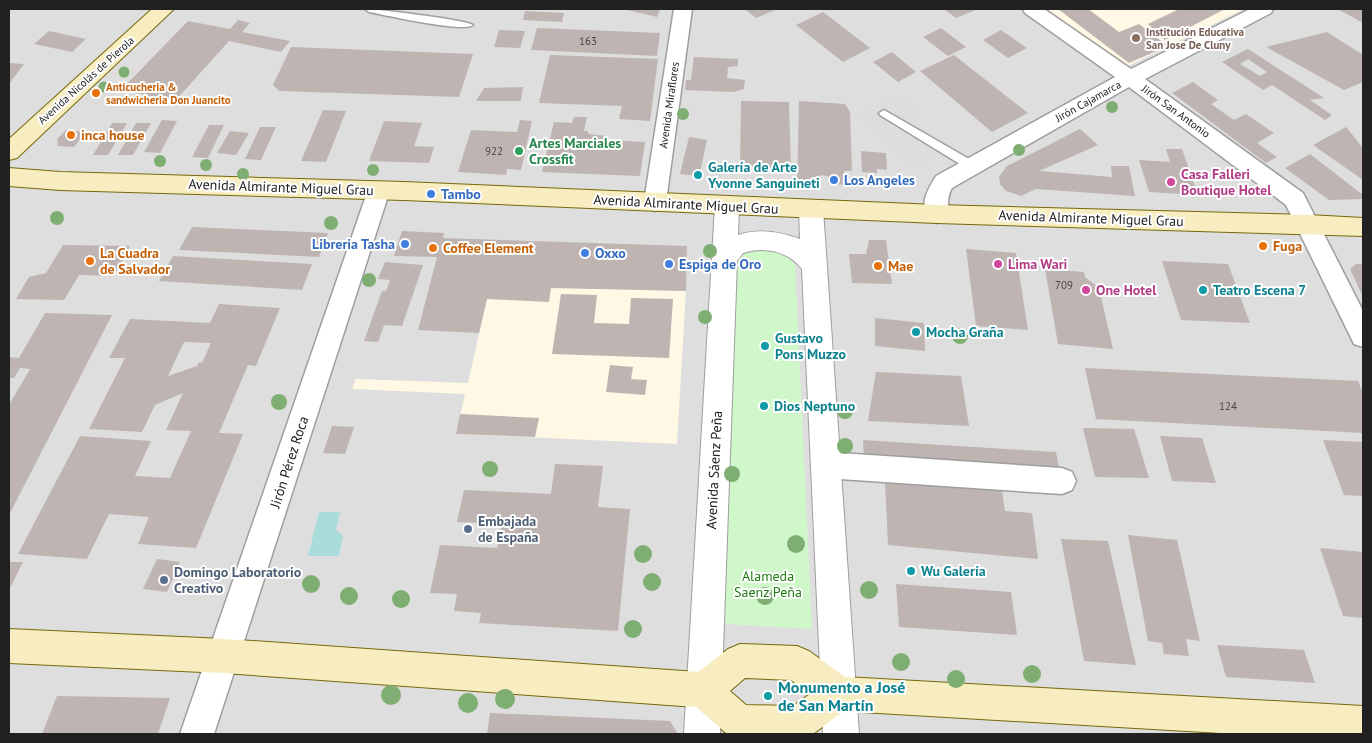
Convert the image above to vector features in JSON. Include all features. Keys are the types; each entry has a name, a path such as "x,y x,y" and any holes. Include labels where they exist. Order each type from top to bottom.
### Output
{"main road":[{"name":"Avenida Nicolás de Pierola","path":"9,152 164,9"},
{"name":"Avenida Almirante Miguel Grau","path":"9,177 60,181 379,190 937,214 1363,227"},
{"path":"9,646 224,656 703,690 739,722 798,724 839,694"},
{"path":"703,690 740,661 797,663 839,694 1363,724"}],"street":[{"name":"Avenida Miraflores","path":"655,202 683,9"},
{"name":"Jirón San Antonio","path":"1032,9 1296,199 1363,336"},
{"name":"Jirón Cajamarca","path":"937,214 935,197 944,182 1130,78 1264,9"},
{"name":"Jirón Pérez Roca","path":"197,734 379,190"},
{"name":"Avenida Sáenz Peña","path":"702,734 727,206"},
{"path":"811,209 841,734"},
{"path":"724,262 729,251 738,244 779,242 794,247 806,254 814,266"},
{"path":"825,465 1062,481"}],"lane":[{"path":"368,9 439,22 468,25"},
{"path":"884,113 972,166"}],"shaded area":[{"path":"9,9 1363,9 1363,734 9,734"},
{"name":"Institución Educativa San Jose De Cluny","path":"1047,9 1244,9 1126,67"},
{"path":"901,93 924,113 914,119 951,151 914,171 855,116"},
{"path":"490,285 686,291 677,444 456,434 465,394 352,389 356,379 468,383"}],"green space":[{"name":"Alameda Saenz Peña","path":"753,248 782,252 795,264 812,629 725,624 735,258"}],"water":[{"path":"319,512 340,512 336,530 343,536 339,556 308,556"}],"building":[{"path":"623,9 660,9 657,17"},
{"path":"745,9 777,9 756,18"},
{"path":"944,9 978,9 956,18"},
{"path":"1058,9 1088,9 1119,32 1139,24 1168,46 1129,63"},
{"path":"1179,9 1225,9 1165,40 1148,24"},
{"path":"1338,9 1363,9 1363,23"},
{"path":"525,11 564,13 562,22 523,20"},
{"path":"823,12 870,48 843,62 796,25"},
{"path":"238,20 250,23 242,32 290,41 281,52 229,41 175,101 121,90 188,21 230,29"},
{"path":"537,28 660,33 657,56 531,50"},
{"path":"941,28 966,47 948,56 923,37"},
{"path":"499,30 525,31 520,48 494,47"},
{"path":"1001,30 1027,48 1008,58 983,40"},
{"path":"49,31 86,39 72,52 34,44"},
{"path":"1327,32 1363,55 1363,82 1344,90 1266,47"},
{"path":"291,47 473,54 459,97 279,91 273,85"},
{"path":"1248,49 1324,98 1310,100 1332,115 1325,120 1272,85 1263,90 1222,62","holes":["1248,59 1267,72 1260,76 1240,64"]},
{"path":"892,52 916,72 898,82 873,62"},
{"path":"550,55 658,59 650,121 619,119 622,106 539,103"},
{"path":"954,55 1028,113 992,132 920,71"},
{"path":"694,57 738,59 738,66 728,67 727,78 745,80 744,89 733,92 685,90 686,80 691,80"},
{"path":"9,63 24,64 9,84"},
{"path":"1193,82 1218,100 1211,104 1234,120 1246,114 1274,133 1257,143 1277,157 1266,163 1172,93"},
{"path":"523,87 521,101 476,101 484,88"},
{"path":"741,101 789,102 791,171 740,169"},
{"path":"799,101 845,104 850,112 852,171 844,171 844,185 828,183 828,176 820,175 820,188 797,187"},
{"path":"323,110 346,111 326,162 301,161"},
{"path":"574,117 587,117 584,131 588,131 588,134 607,136 606,140 645,142 640,176 542,172 554,122 572,123"},
{"path":"162,120 177,121 160,153 144,152"},
{"path":"520,120 532,121 521,170 507,169 506,175 458,172 471,130 517,132"},
{"path":"384,121 422,123 414,146 434,147 429,163 369,161"},
{"path":"112,123 127,123 108,155 93,155"},
{"path":"136,123 151,123 133,155 118,155"},
{"path":"209,125 224,125 208,158 192,157"},
{"path":"260,127 276,127 261,160 245,159"},
{"path":"1346,127 1363,148 1363,180 1313,145"},
{"path":"1080,129 1098,145 1039,171 1112,177 1111,166 1129,166 1135,196 1036,189 1021,196 1006,191 1000,184 999,177 1007,166"},
{"name":"inca house","path":"66,130 85,132 74,147 58,146 57,139"},
{"path":"230,131 249,133 236,155 217,153"},
{"path":"689,137 707,140 699,176 680,174"},
{"path":"1166,149 1182,149 1198,195 1149,192 1139,160 1170,162"},
{"path":"861,151 886,153 887,170 877,169 877,173 862,172"},
{"path":"1310,154 1363,195 1363,199 1329,200 1285,168"},
{"path":"192,227 328,233 319,257 179,250"},
{"path":"402,231 444,233 443,238 687,246 686,291 551,288 549,302 487,299 479,333 418,330 437,257 394,256"},
{"path":"869,240 886,240 892,284 852,283 849,254 866,254"},
{"path":"63,245 130,246 114,276 79,275 64,300 16,299 29,277 46,273"},
{"path":"966,249 1016,253 1028,330 976,326"},
{"path":"173,256 312,264 302,290 159,281"},
{"path":"1162,261 1228,264 1250,323 1181,320"},
{"path":"385,262 423,265 402,326 384,325 378,342 364,341 382,291 386,291 390,280 378,279"},
{"path":"1356,264 1363,264 1363,297 1350,269"},
{"path":"1045,269 1084,272 1085,277 1099,288 1113,349 1058,344"},
{"path":"561,294 597,295 594,323 629,324 631,298 673,299 669,358 552,354"},
{"path":"219,304 280,308 256,366 248,365 219,433 243,434 196,548 138,544 149,517 109,514 87,559 18,554 80,436 151,441 135,476 170,478 191,431 166,430 183,393 155,405 142,432 89,429 125,358 109,358 130,319 210,323","holes":["184,342 211,343 202,363 199,362 197,366 168,376"]},
{"path":"45,313 112,315 9,515 9,405 30,369 20,368 14,378 9,378 9,357 19,358"},
{"path":"875,318 924,323 925,351 875,346"},
{"path":"610,365 633,367 631,379 647,380 645,395 606,392"},
{"path":"1085,368 1358,381 1363,393 1363,433 1096,419"},
{"path":"876,372 961,376 969,426 868,421"},
{"path":"460,414 539,418 535,437 456,434"},
{"path":"332,426 354,427 345,454 323,453"},
{"path":"1083,428 1134,429 1149,478 1095,477"},
{"path":"1160,436 1202,438 1216,483 1172,481"},
{"path":"863,440 1056,452 1060,472 864,459"},
{"path":"1323,440 1363,442 1363,496 1344,495"},
{"path":"555,464 603,466 598,507 630,509 618,631 479,623 481,613 454,611 457,594 430,593 440,545 497,548 502,524 457,522 464,490 551,494"},
{"path":"885,481 1002,491 1005,511 1032,513 1038,559 888,545"},
{"path":"1128,535 1177,540 1200,641 1186,639 1189,656 1164,654 1162,643 1148,641"},
{"path":"1061,539 1108,541 1136,665 1084,661"},
{"path":"1320,548 1363,552 1363,618 1343,616"},
{"path":"157,559 180,562 167,592 143,589"},
{"path":"9,562 23,562 9,590"},
{"path":"896,584 1011,592 1017,635 899,627"},
{"path":"1217,645 1304,650 1315,683 1226,677"},
{"path":"57,696 170,698 158,734 42,734"},
{"path":"490,713 670,721 678,734 487,734"}],"place":[{"name":"Institución Educativa San Jose De Cluny","path":"1136,38"},
{"name":"Anticucheria & sandwicheria Don Juancito","path":"96,93"},
{"name":"inca house","path":"71,135"},
{"name":"Artes Marciales Crossfit","path":"519,151"},
{"name":"Galería de Arte Yvonne Sanguineti","path":"698,175"},
{"name":"Los Angeles","path":"834,180"},
{"name":"Casa Falleri Boutique Hotel","path":"1171,182"},
{"name":"Tambo","path":"431,194"},
{"name":"Libreria Tasha","path":"405,244"},
{"name":"Fuga","path":"1263,246"},
{"name":"Coffee Element","path":"433,248"},
{"name":"Oxxo","path":"585,253"},
{"name":"La Cuadra de Salvador","path":"90,261"},
{"name":"Espiga de Oro","path":"669,264"},
{"name":"Lima Wari","path":"998,264"},
{"name":"Mae","path":"878,266"},
{"name":"One Hotel","path":"1086,290"},
{"name":"Teatro Escena 7","path":"1203,290"},
{"name":"Mocha Graña","path":"916,332"},
{"name":"Gustavo Pons Muzzo","path":"765,346"},
{"name":"Dios Neptuno","path":"764,406"},
{"name":"Embajada de España","path":"468,529"},
{"name":"Wu Galería","path":"911,571"},
{"name":"Domingo Laboratorio Creativo","path":"164,580"},
{"name":"Monumento a José de San Martín","path":"768,696"}]}
